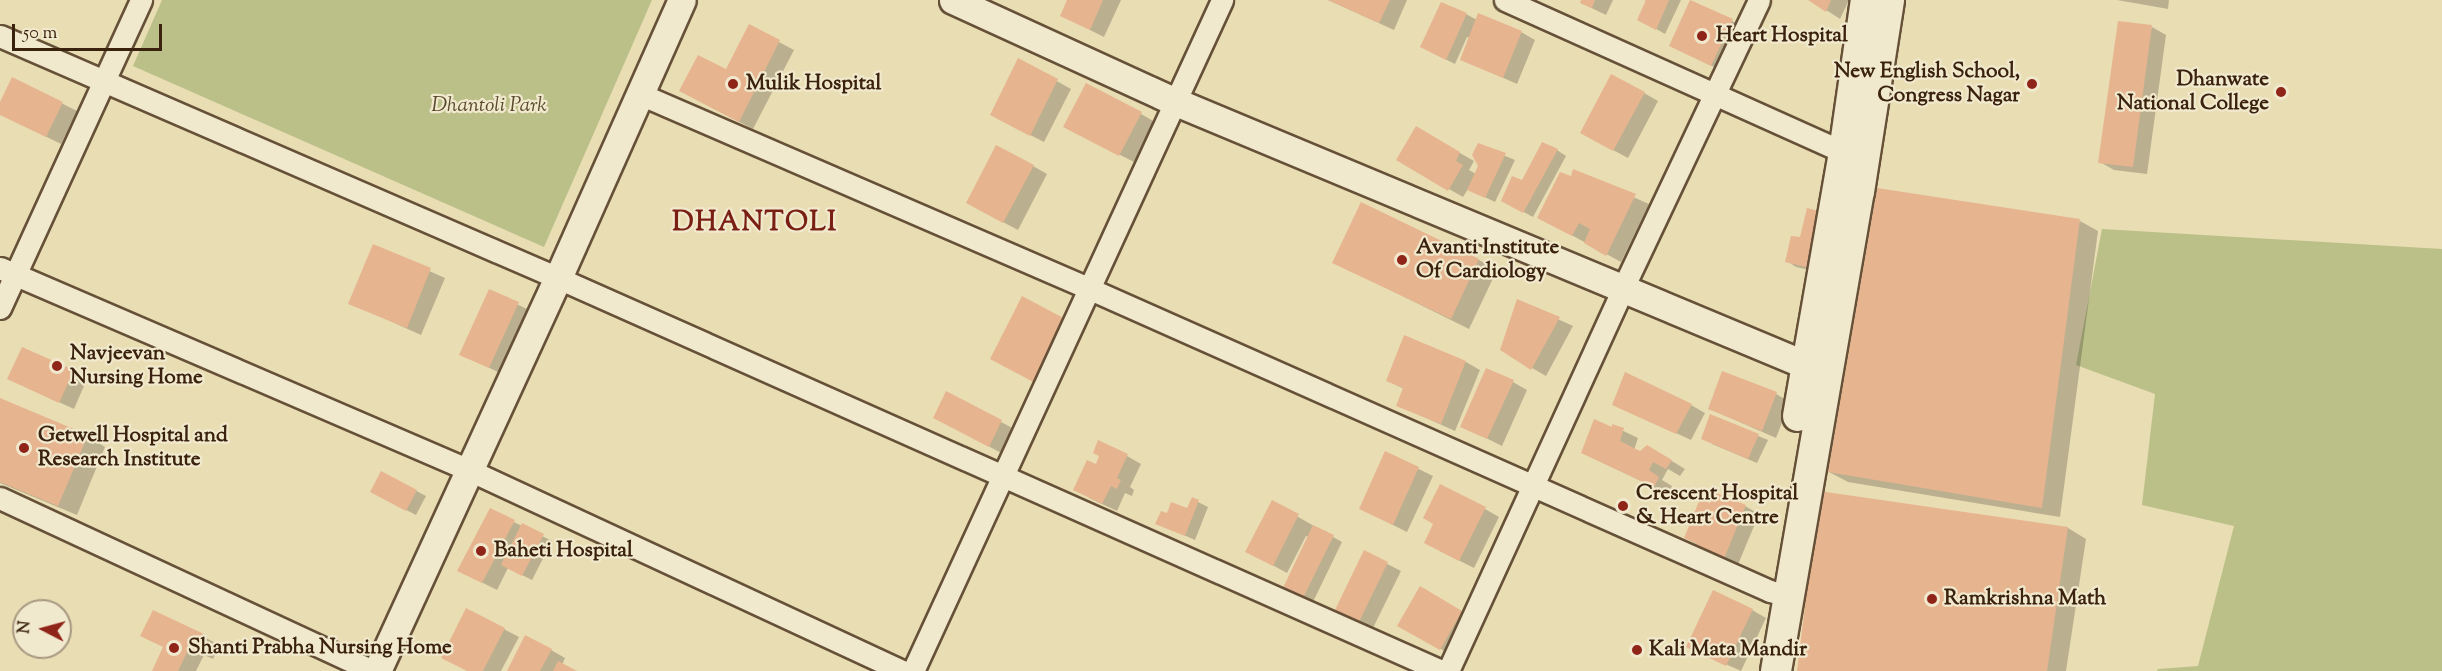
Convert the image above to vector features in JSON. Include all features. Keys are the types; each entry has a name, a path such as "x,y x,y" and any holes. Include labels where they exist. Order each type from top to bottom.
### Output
{"main road":[{"path":"1756,671 1779,594 1817,367 1866,0"},
{"path":"1817,367 1859,192 1889,0"},
{"path":"1776,671 1779,594"}],"street":[{"path":"0,308 7,272 104,83 141,0"},
{"path":"0,498 375,671 558,278 682,0"},
{"path":"953,0 1176,102 1817,367"},
{"path":"914,671 1222,0"},
{"path":"1505,0 1844,152"},
{"path":"1448,671 1623,288 1759,0"},
{"path":"0,36 558,278 1441,671"},
{"path":"640,94 1090,289 1779,594"},
{"path":"7,272 469,470 903,671"}],"green space":[{"name":"Dhantoli Park","path":"162,0 652,0 544,247 133,66"},
{"path":"2102,229 2442,249 2442,671 2157,671 2158,669 2198,666 2234,526 2142,505 2155,394 2076,365"}],"building":[{"path":"1067,0 1103,0 1090,30 1060,16"},
{"path":"1328,0 1390,0 1379,23"},
{"path":"1581,0 1595,0 1592,8 1580,3"},
{"path":"1646,0 1669,0 1656,30 1637,20"},
{"path":"1690,0 1733,19 1711,66 1669,46"},
{"path":"1808,0 1831,0 1826,12"},
{"path":"1441,2 1467,13 1446,60 1420,47"},
{"path":"1478,13 1522,31 1503,78 1460,60"},
{"path":"2118,21 2152,25 2133,167 2098,163"},
{"path":"749,24 780,40 739,122 679,91 698,55 726,69"},
{"path":"1018,58 1058,79 1030,136 990,115"},
{"path":"1611,74 1645,92 1613,151 1580,133"},
{"path":"12,77 63,102 46,137 0,115 0,102"},
{"path":"1086,83 1142,112 1119,156 1063,127"},
{"path":"1416,126 1460,152 1456,161 1463,165 1448,191 1396,160"},
{"path":"1542,142 1558,149 1523,213 1501,201 1512,176 1522,180"},
{"path":"1478,143 1506,153 1485,198 1467,190 1478,166 1472,155"},
{"path":"996,145 1034,165 1003,223 966,203"},
{"path":"1573,169 1636,194 1606,256 1584,243 1590,229 1579,223 1572,236 1537,218 1560,172 1571,176"},
{"path":"1877,188 2080,219 2042,508 1828,472"},
{"path":"1361,202 1479,259 1451,319 1332,263"},
{"path":"1807,208 1826,213 1814,269 1785,262 1791,236 1800,237"},
{"path":"373,244 431,268 407,328 348,304"},
{"path":"489,289 519,302 489,368 459,355"},
{"path":"1022,296 1069,321 1037,384 990,359"},
{"path":"1517,299 1560,317 1531,370 1500,350"},
{"path":"1404,335 1466,361 1441,424 1396,406 1403,388 1386,381"},
{"path":"22,347 74,370 59,403 7,379"},
{"path":"1486,368 1514,380 1487,439 1460,427"},
{"path":"1722,371 1777,392 1762,431 1708,409"},
{"path":"1625,372 1692,404 1676,434 1612,405"},
{"path":"946,391 1002,420 989,447 933,418"},
{"path":"0,398 88,435 58,506 0,482"},
{"path":"1710,414 1759,434 1748,459 1701,439"},
{"path":"1594,419 1612,427 1612,424 1624,428 1620,441 1640,451 1647,445 1672,460 1666,469 1653,462 1649,470 1659,477 1654,487 1581,453"},
{"path":"1098,440 1128,454 1117,478 1121,480 1117,489 1111,486 1102,504 1073,490 1087,460 1096,464 1099,456 1093,453"},
{"path":"1385,451 1419,467 1393,525 1359,509"},
{"path":"381,471 417,490 406,511 370,492"},
{"path":"1440,484 1486,507 1459,561 1424,543 1433,524 1423,518"},
{"name":"Ramkrishna Math","path":"1819,491 2068,527 2047,671 1797,671"},
{"path":"1714,492 1746,505 1723,561 1694,549 1696,543 1684,538 1700,499 1710,503"},
{"path":"1192,497 1199,500 1185,536 1155,524 1161,511 1167,513 1171,502 1187,508"},
{"path":"1272,500 1299,514 1273,566 1245,552"},
{"path":"490,508 515,520 482,583 457,571"},
{"path":"522,523 544,534 522,576 501,565"},
{"path":"1313,525 1334,535 1302,600 1282,590"},
{"path":"1364,550 1388,562 1358,624 1334,612"},
{"path":"1420,586 1462,611 1440,650 1397,626"},
{"path":"1713,590 1753,609 1726,666 1686,647"},
{"path":"466,608 505,628 483,671 467,671 441,658"},
{"path":"153,610 206,635 198,652 189,648 178,671 152,671 163,647 140,636"},
{"path":"525,635 552,649 540,671 507,671"},
{"path":"558,661 577,671 553,671"}],"place":[{"name":"Heart Hospital","path":"1702,36"},
{"name":"Mulik Hospital","path":"733,84"},
{"name":"New English School, Congress Nagar","path":"2032,84"},
{"name":"Dhanwate National College","path":"2281,92"},
{"name":"Avanti Institute Of Cardiology","path":"1402,260"},
{"name":"Navjeevan Nursing Home","path":"57,366"},
{"name":"Getwell Hospital and Research Institute","path":"24,448"},
{"name":"Crescent Hospital & Heart Centre","path":"1623,506"},
{"name":"Baheti Hospital","path":"481,551"},
{"name":"Ramkrishna Math","path":"1932,599"},
{"name":"Shanti Prabha Nursing Home","path":"174,648"},
{"name":"Kali Mata Mandir","path":"1637,650"}],"district":[{"name":"DHANTOLI","path":"755,224"}]}
